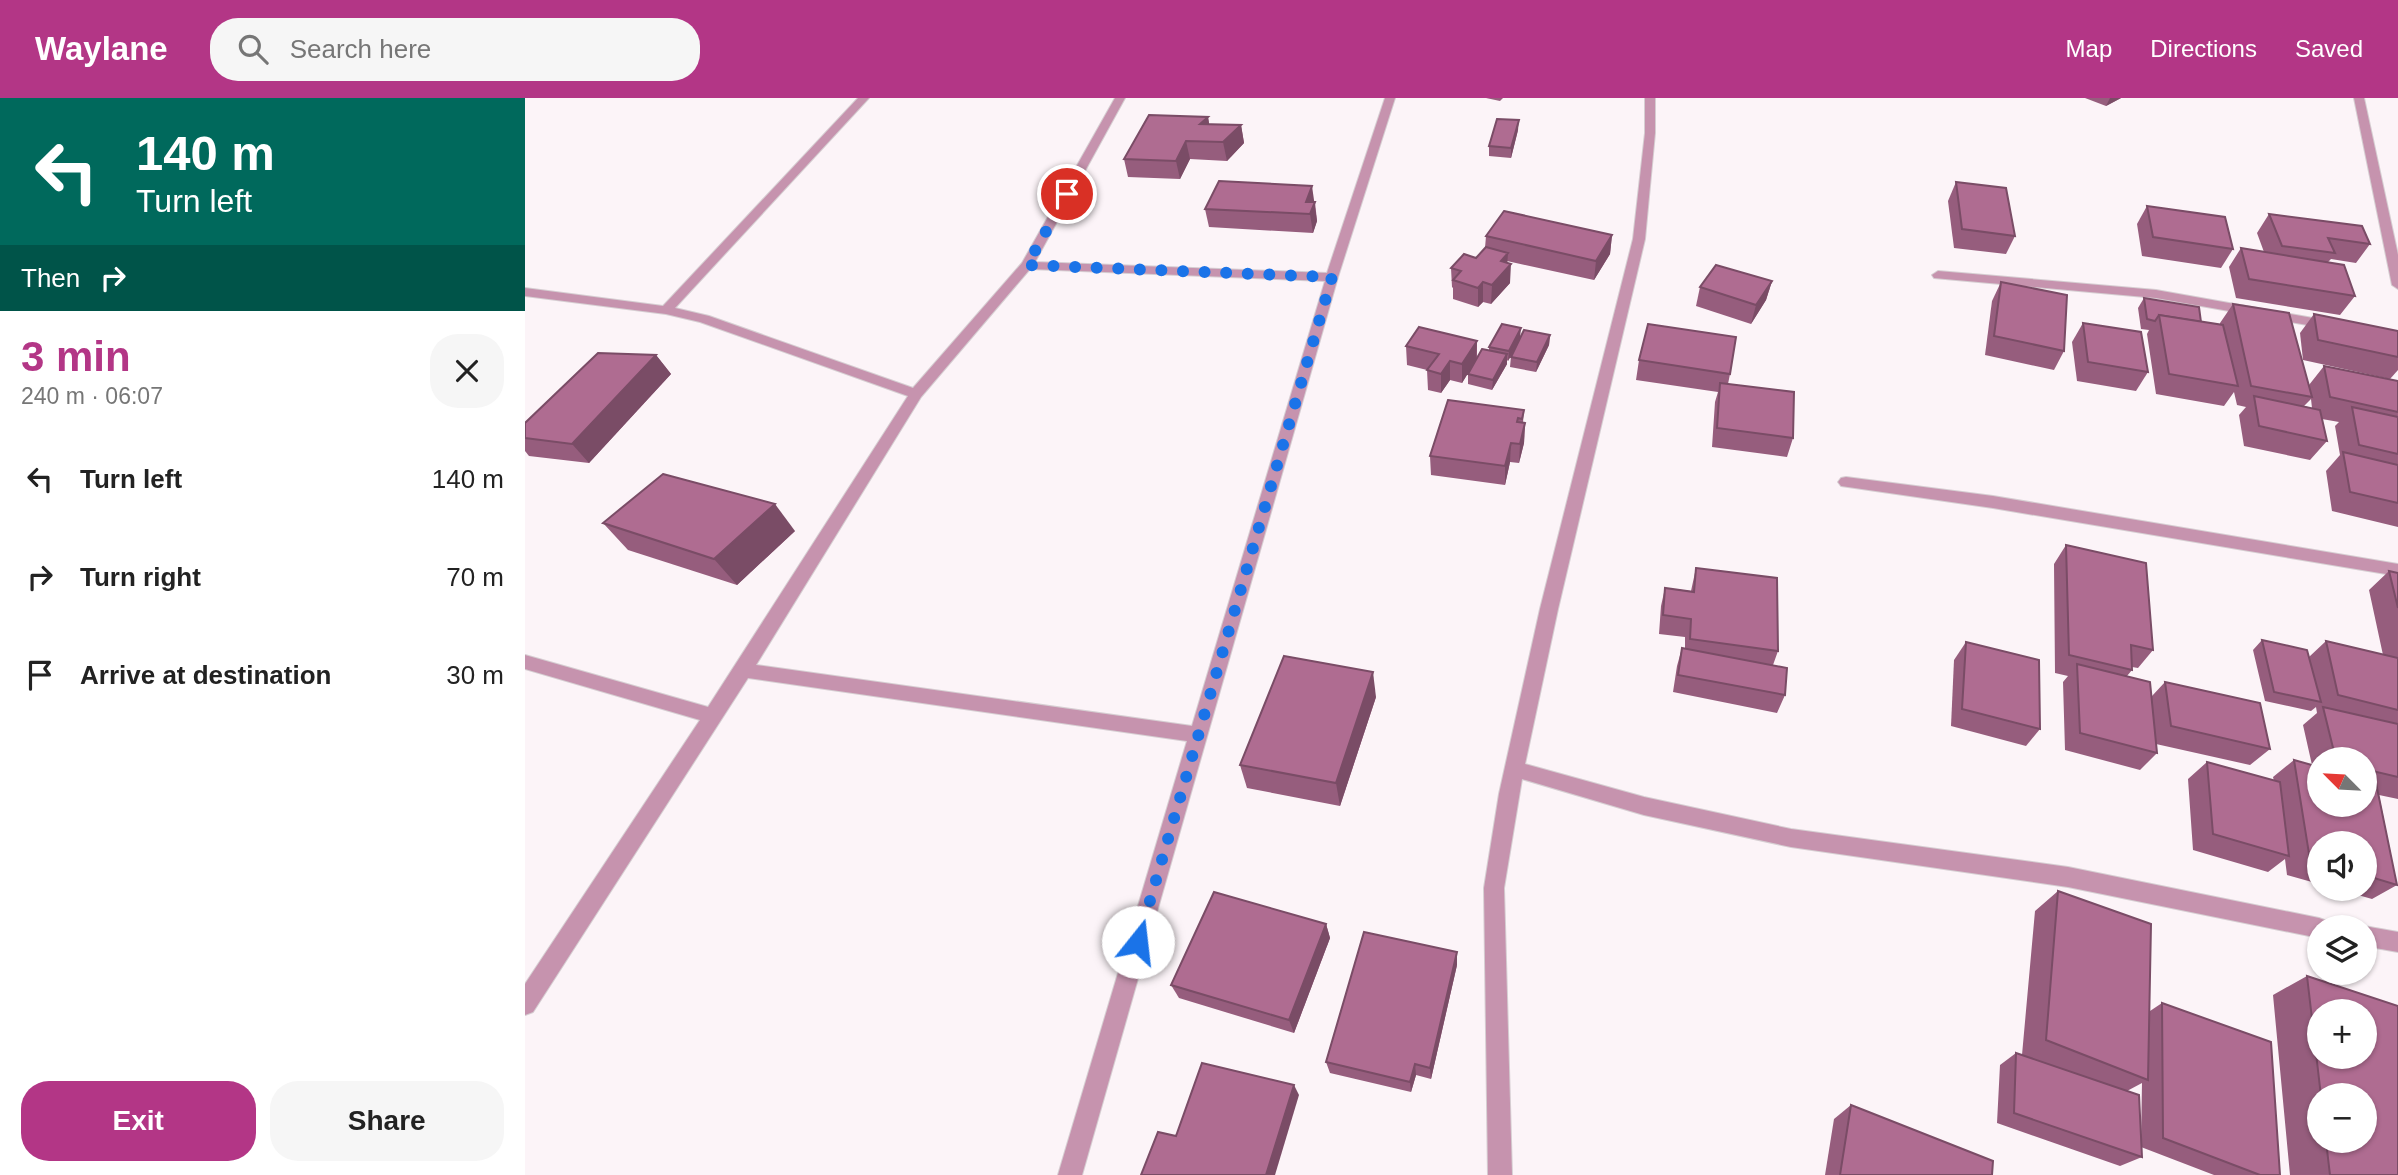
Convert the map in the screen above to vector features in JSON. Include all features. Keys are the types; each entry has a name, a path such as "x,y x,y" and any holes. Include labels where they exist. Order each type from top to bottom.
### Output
{"street":[{"path":"666,310 864,98"},
{"path":"525,1004 743,670 916,394 1027,265 1120,98"},
{"path":"1070,1175 1332,277 1390,98"},
{"path":"1500,1175 1494,888 1515,769 1549,609 1639,239 1650,133 1650,98"},
{"path":"2359,98 2398,285"},
{"path":"1027,265 1332,277"},
{"path":"1938,275 2155,294 2345,327"},
{"path":"525,292 666,310 726,326 916,394"},
{"path":"1846,482 1993,502 2398,570"},
{"path":"525,662 711,716"},
{"path":"743,670 1198,735"},
{"path":"1515,769 1633,803 1791,838 2068,877 2307,926"},
{"path":"2377,938 2398,942"}],"building":[{"path":"1149,115 1208,117 1200,124 1241,125 1223,142 1186,141 1176,161 1124,159"},
{"path":"1497,119 1519,120 1511,148 1489,146"},
{"path":"1219,181 1312,186 1306,202 1315,202 1310,214 1205,209"},
{"path":"1956,182 2006,188 2015,236 1962,229"},
{"path":"2147,206 2225,217 2233,249 2153,237"},
{"path":"1504,211 1612,235 1596,261 1486,236"},
{"path":"2269,214 2362,226 2370,244 2328,238 2335,253 2282,246"},
{"path":"1486,247 1508,253 1501,261 1511,264 1492,285 1483,282 1478,288 1453,280 1461,271 1451,268 1464,254 1476,258"},
{"path":"2241,248 2344,265 2355,296 2249,279"},
{"path":"1716,265 1772,281 1756,305 1700,287"},
{"path":"2001,282 2067,295 2064,351 1994,336"},
{"path":"2144,298 2199,307 2201,322 2159,315 2155,321 2147,319"},
{"path":"2233,304 2289,313 2312,397 2251,386"},
{"path":"2314,314 2398,331 2398,357 2318,340"},
{"path":"2159,315 2223,325 2238,386 2169,374"},
{"path":"2083,323 2141,332 2148,372 2088,362"},
{"path":"1502,324 1521,328 1509,351 1489,347"},
{"path":"1648,324 1736,337 1730,374 1639,360"},
{"path":"1419,327 1477,341 1462,364 1450,361 1441,374 1427,370 1439,354 1406,346"},
{"path":"1524,330 1550,335 1537,362 1511,357"},
{"path":"1482,349 1507,354 1493,380 1468,374"},
{"path":"598,353 656,355 572,444 525,438 525,423"},
{"path":"2324,366 2398,381 2398,412 2330,397"},
{"path":"1720,383 1794,392 1793,438 1717,428"},
{"path":"2254,396 2320,410 2327,441 2259,426"},
{"path":"1448,400 1524,410 1522,419 1518,418 1517,422 1525,423 1520,444 1511,443 1505,466 1430,456"},
{"path":"2352,407 2398,417 2398,454 2359,445"},
{"path":"2343,452 2398,465 2398,503 2350,492"},
{"path":"663,474 775,504 714,559 603,523"},
{"path":"2066,545 2146,563 2153,650 2131,645 2132,670 2069,655"},
{"path":"1696,568 1777,578 1778,651 1690,639 1691,619 1663,615 1665,588 1694,592"},
{"path":"2389,571 2398,573 2398,608"},
{"path":"2262,640 2307,650 2321,702 2274,692"},
{"path":"2326,641 2398,658 2398,710 2338,695"},
{"path":"1966,642 2039,660 2040,729 1962,709"},
{"path":"1682,648 1787,668 1785,695 1678,675"},
{"path":"1284,656 1373,672 1336,783 1240,765"},
{"path":"2077,664 2150,682 2157,753 2080,733"},
{"path":"2165,682 2260,703 2270,749 2171,726"},
{"path":"2323,707 2398,724 2398,777 2377,772 2377,747 2333,747"},
{"path":"2294,760 2307,764 2307,817 2377,817 2377,788 2397,885 2377,879 2377,831 2307,831 2307,841"},
{"path":"2207,762 2280,782 2289,856 2213,834"},
{"path":"2058,891 2151,924 2148,1080 2046,1040"},
{"path":"1214,892 1326,924 1289,1020 1171,985"},
{"path":"1364,932 1457,952 1430,1068 1415,1064 1410,1082 1326,1062"},
{"path":"2308,985 2334,985 2377,999 2310,999"},
{"path":"2377,999 2398,1006 2398,1175 2330,1175 2327,1153 2377,1153 2377,1083 2319,1083 2318,1069 2377,1069"},
{"path":"2162,1003 2271,1042 2280,1175 2260,1175 2163,1138"},
{"path":"2016,1053 2139,1095 2142,1157 2014,1113"},
{"path":"1202,1063 1294,1085 1266,1175 1141,1175 1158,1132 1176,1136"},
{"path":"1851,1105 1993,1161 1992,1175 1840,1175"}],"route":[{"path":"1067,194 1027,265 1332,277 1138,942"}]}
